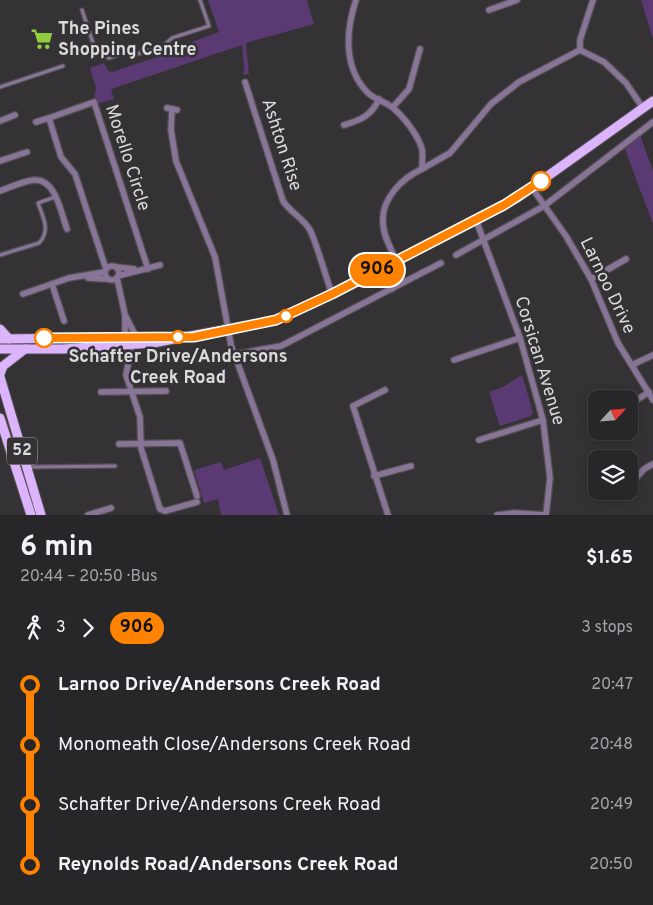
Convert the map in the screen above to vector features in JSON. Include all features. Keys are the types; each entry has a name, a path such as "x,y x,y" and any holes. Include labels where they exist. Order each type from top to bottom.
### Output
{"main road":[{"path":"0,349 63,349 131,341 194,337 276,320 332,294 476,220 532,188 653,101"},
{"path":"0,328 5,339 131,341"},
{"path":"0,375 3,366 25,348"},
{"name":"52","path":"0,375 41,515"},
{"name":"52","path":"0,418 31,515"}],"street":[{"path":"356,0 350,17 348,49 352,71 367,93 393,107 408,124 422,150 422,169"},
{"path":"489,10 517,0"},
{"path":"580,50 580,40 592,0"},
{"path":"393,107 408,89 420,49"},
{"path":"580,50 604,62 626,83 642,108"},
{"path":"396,260 386,238 382,222 385,207 396,188 410,175 450,153 491,104 519,82 580,50"},
{"name":"Ashton Rise","path":"245,82 283,201 288,209 302,220 310,230 332,294"},
{"path":"344,125 373,111 379,100"},
{"name":"Morello Circle","path":"36,122 94,102 148,268"},
{"path":"172,109 171,130 176,161 215,257 227,330 273,460 287,515"},
{"path":"0,120 15,115"},
{"path":"48,118 61,157 75,174 100,247 105,270 114,278"},
{"path":"456,255 544,206 653,122"},
{"path":"0,161 27,152"},
{"path":"0,191 34,180 42,181 50,186 67,229"},
{"name":"Larnoo Drive","path":"532,188 566,236 591,278 618,343 653,400"},
{"name":"Corsican Avenue","path":"476,220 520,338 547,435 550,478 546,515"},
{"path":"100,247 114,267 114,278 131,341 126,375 140,417 140,443 160,510 165,512 197,499 180,443 140,443 119,444"},
{"path":"591,278 626,258"},
{"path":"214,358 280,346 442,263"},
{"path":"79,276 114,278 160,265"},
{"path":"22,294 114,267 139,270"},
{"path":"381,268 392,289"},
{"path":"52,284 64,321"},
{"path":"125,315 131,341"},
{"path":"454,360 520,338"},
{"path":"632,365 653,355"},
{"path":"385,390 353,406 388,515"},
{"path":"101,392 166,391"},
{"path":"638,399 648,392"},
{"path":"479,440 543,420"},
{"path":"638,476 644,469 653,464"},
{"path":"374,476 411,466"},
{"path":"88,515 111,508"},
{"path":"497,515 546,515"}],"lane":[{"path":"82,10 96,52 109,58 128,52 137,54 163,46 172,38 209,26 200,0"},
{"path":"0,87 62,66"},
{"path":"0,254 40,243 47,231 38,203 55,197"},
{"path":"26,467 114,466"}],"shaded area":[{"path":"208,0 307,0 314,24 246,43 249,74 243,75 242,45 111,89 114,99 96,104 94,100 96,88 90,68 104,63 108,71 112,72 181,49 181,46 219,32"},
{"path":"641,0 653,0 653,39"},
{"path":"639,132 653,171 653,224 623,144"},
{"path":"522,375 533,412 531,416 500,426 489,392 501,388"},
{"path":"260,458 279,515 221,515 218,499 204,503 194,470 221,462 224,470"}],"bus line":[{"name":"906","path":"44,338 194,337 276,320 332,294 504,205 541,181"}],"place":[{"name":"The Pines Shopping Centre","path":"42,39"},
{"name":"Schafter Drive/Andersons Creek Road","path":"178,337"}]}
